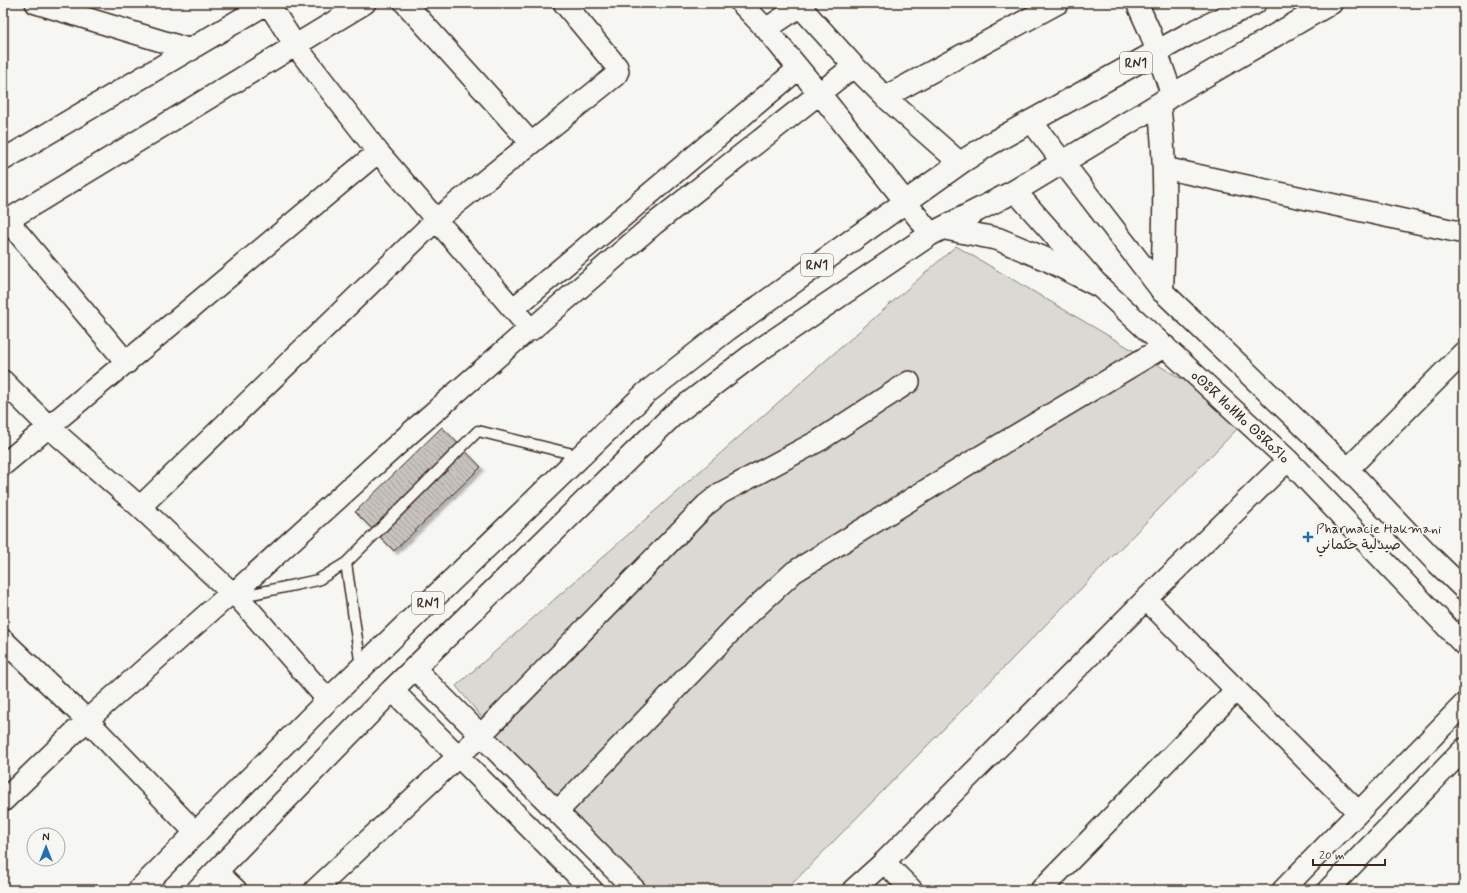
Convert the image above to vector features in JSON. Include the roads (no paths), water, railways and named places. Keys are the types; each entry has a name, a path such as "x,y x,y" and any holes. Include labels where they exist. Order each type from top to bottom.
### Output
{"main road":[{"name":"RN1","path":"139,890 328,700 646,393 734,324 960,163 1031,121 1187,35 1255,3"},
{"name":"RN1","path":"198,890 414,668 672,416 751,356 937,231 1014,191 1165,99 1331,3"},
{"path":"1162,291 1164,168 1163,136 1165,99"},
{"path":"937,231 998,239 1048,260 1099,286"}],"street":[{"path":"36,3 191,50"},
{"path":"3,160 268,3 295,44 378,152 530,329"},
{"path":"127,363 5,222 295,44 365,3"},
{"path":"404,3 531,143"},
{"path":"140,507 437,219 618,73 617,67 564,3"},
{"path":"741,3 766,29 906,202 937,231"},
{"path":"885,97 1058,3"},
{"path":"1137,3 1143,14 1156,52 1165,99"},
{"path":"766,29 801,4 854,66 885,97 960,163"},
{"path":"3,800 87,720 226,596 236,595 409,434 530,329 654,224 854,66"},
{"path":"513,310 798,69"},
{"path":"1031,121 1162,291 1348,469 1434,560 1464,589"},
{"path":"3,465 50,428 378,152"},
{"path":"1164,168 1464,233"},
{"name":"ⴰⵙⵓⴽ ⵍⴰⵍⵍⴰ ⵙⵓⴽⴰⵢⵏⴰ","path":"1014,191 1099,286 1288,460 1464,645"},
{"path":"636,206 654,224"},
{"path":"557,812 741,620 794,572 973,461 1165,346"},
{"path":"1348,469 1464,352"},
{"path":"3,381 50,428 140,507 236,595 328,700"},
{"path":"315,890 481,734 706,505 721,493 820,440 909,382"},
{"path":"853,890 884,862 1146,599 1288,460"},
{"path":"1146,599 1358,812"},
{"path":"3,640 87,720 196,833"},
{"path":"414,668 635,890"},
{"path":"392,690 592,890"},
{"path":"1042,890 1236,690"},
{"path":"1283,890 1464,704"},
{"path":"1328,890 1464,749"},
{"path":"884,862 912,890"},
{"path":"216,871 236,890"}],"lane":[{"path":"236,595 318,580 346,563 478,431 580,456"},
{"path":"346,563 361,668"}],"place":[{"name":"Pharmacie Hakmani صيدلية حكماني","path":"1308,537"}]}
